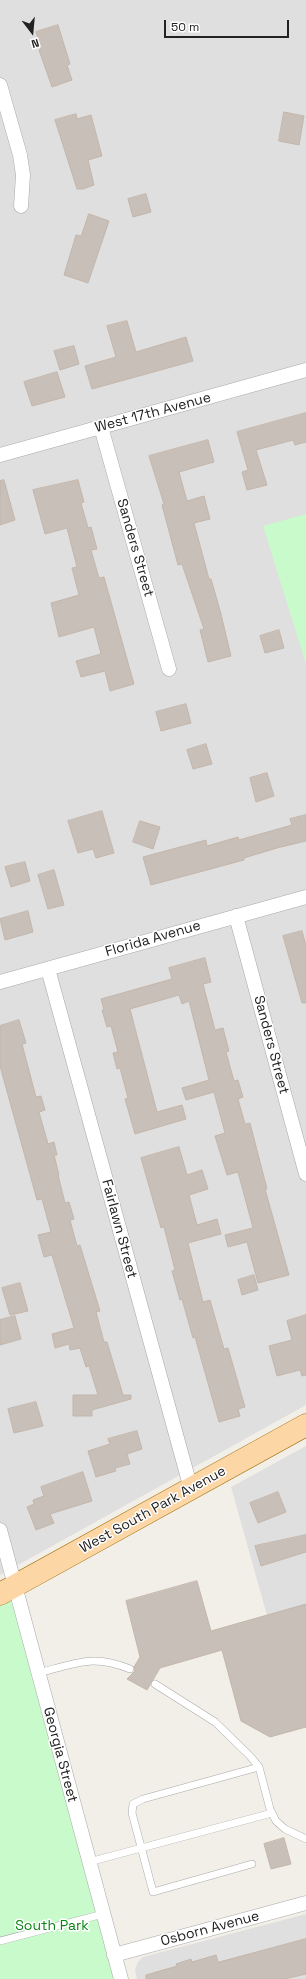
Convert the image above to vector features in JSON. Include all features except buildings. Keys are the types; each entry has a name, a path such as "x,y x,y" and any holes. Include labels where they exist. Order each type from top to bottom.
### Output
{"main road":[{"name":"West South Park Avenue","path":"8,1590 306,1425"}],"street":[{"path":"0,85 20,155 23,175 21,206"},
{"name":"West 17th Avenue","path":"0,454 306,370"},
{"name":"Sanders Street","path":"101,427 169,669"},
{"name":"Florida Avenue","path":"0,982 306,897"},
{"name":"Sanders Street","path":"236,916 306,1174"},
{"name":"Fairlawn Street","path":"48,969 191,1489"},
{"name":"Georgia Street","path":"0,1530 8,1590 38,1673 121,1979"},
{"name":"Osborn Avenue","path":"114,1955 306,1903"}],"lane":[{"path":"38,1673 95,1660 112,1662 130,1669"},
{"path":"155,1684 215,1722 250,1756 259,1767 272,1813 276,1821 285,1829 306,1840"},
{"path":"252,1864 153,1892 132,1813 133,1804 143,1799 259,1767"},
{"path":"89,1862 272,1813"},
{"path":"0,1941 103,1914"}],"shaded area":[{"path":"0,0 306,0 306,1405 0,1575"},
{"path":"306,1446 306,1608 268,1619 231,1487"},
{"path":"306,1914 306,1979 137,1979 135,1970 138,1962 143,1957"}],"green space":[{"path":"306,514 306,664 263,526"},
{"name":"South Park","path":"16,1586 121,1979 0,1979 0,1594"}]}
